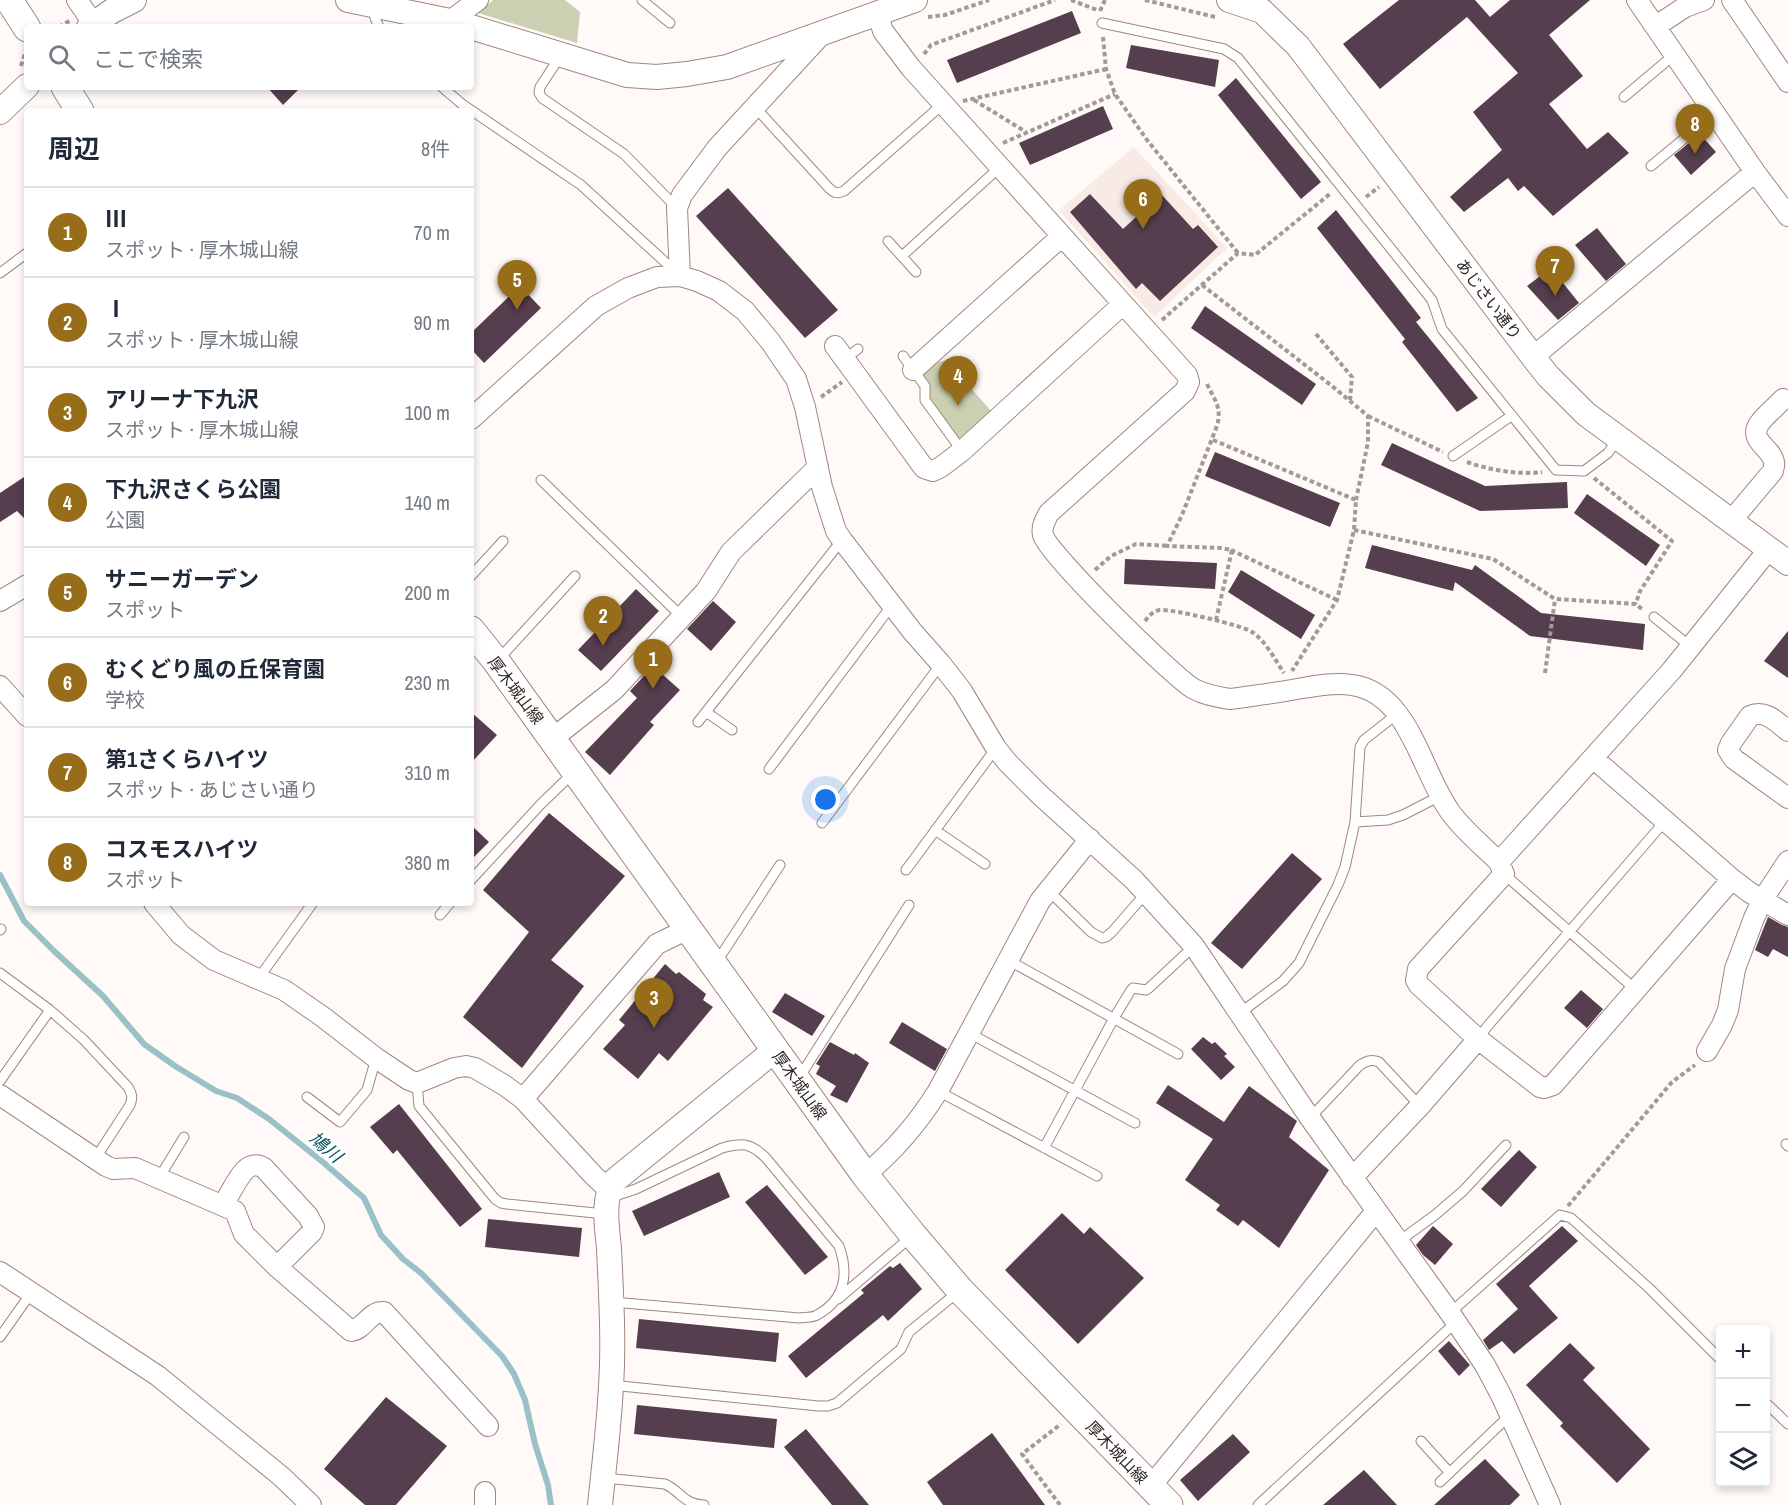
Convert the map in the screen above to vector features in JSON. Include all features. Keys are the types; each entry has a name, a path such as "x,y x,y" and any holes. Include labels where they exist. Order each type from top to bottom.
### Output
{"main road":[{"path":"9,0 24,24"},
{"path":"67,90 78,108"},
{"name":"厚木城山線","path":"474,634 576,771 865,1175 960,1290 1160,1496"}],"street":[{"path":"83,17 134,0"},
{"path":"348,0 377,16 454,24"},
{"path":"465,24 478,0"},
{"path":"1637,0 1755,172 1788,216"},
{"path":"1656,26 1685,8 1704,0"},
{"path":"1732,0 1785,73"},
{"name":"あじさい通り","path":"1223,9 1265,5 1533,357 1548,376 1586,414 1779,556"},
{"path":"474,28 627,75 657,77 727,67 822,34 884,8 916,9"},
{"path":"884,8 883,31 911,68 952,103 1000,168 1186,375 1189,382 1185,391 1049,513 1042,528 1045,541 1081,583 1133,635 1178,677 1195,689 1216,697 1230,699 1344,684 1361,687 1384,699 1406,728 1440,796 1456,819 1502,868"},
{"path":"680,276 677,208 682,195 701,168 754,106 822,34"},
{"path":"0,112 24,89"},
{"path":"1533,357 1755,172"},
{"path":"908,363 1062,236"},
{"path":"474,416 596,306 642,282 657,277 680,276 709,286 745,311 796,379 805,407 822,487 836,531 842,540 912,631 962,691 996,748 1008,763 1146,893 1194,946 1310,1118 1485,1365 1550,1505"},
{"path":"848,357 924,468 933,471 962,451 1123,304"},
{"path":"1731,521 1773,471 1774,461 1756,436 1759,424 1783,399"},
{"path":"552,739 614,690 706,591 731,552 818,467"},
{"path":"1732,879 1549,1088 1540,1087 1478,1039 1416,980 1418,969 1593,758 1690,647 1779,556"},
{"path":"0,601 24,587"},
{"path":"0,686 24,713"},
{"path":"1788,730 1762,713 1755,713 1750,716 1731,742 1728,750 1734,759 1788,798"},
{"path":"1593,758 1732,879 1788,915"},
{"path":"865,1175 912,1130 938,1091 1040,901 1090,839"},
{"path":"1707,1051 1728,1010 1739,957 1763,899 1788,861"},
{"path":"157,906 181,935 214,960 284,990 409,1080 417,1083 454,1068 466,1066 485,1074 523,1099 594,1176 608,1201"},
{"path":"523,1099 657,944 688,929"},
{"path":"1352,1178 1420,1106 1478,1039"},
{"path":"600,1505 611,1385 612,1302 608,1201 614,1181 775,1050"},
{"path":"0,1095 106,1167 135,1168 235,1211 244,1234 277,1267 351,1331 356,1331 375,1313 384,1312 488,1426"},
{"path":"223,1205 245,1171 257,1164 264,1168 308,1216 314,1227 312,1232 277,1267"},
{"path":"1160,1496 1376,1210"},
{"path":"0,1272 158,1376 282,1478 311,1505"}],"lane":[{"path":"642,0 670,23"},
{"path":"652,8 660,0"},
{"path":"1102,24 1224,49 1238,58 1432,300 1442,329 1556,470 1584,471 1608,453 1618,438"},
{"path":"1624,97 1675,54"},
{"path":"561,55 540,87 539,93 542,98 624,154 677,208"},
{"path":"445,90 460,108"},
{"path":"754,106 829,188 834,193 840,193 952,103"},
{"path":"1651,166 1715,112"},
{"path":"474,117 580,185 680,276"},
{"path":"902,256 1000,168"},
{"path":"888,241 916,272"},
{"path":"0,273 24,255"},
{"path":"908,363 925,386 925,400 962,451"},
{"path":"1453,456 1511,417"},
{"path":"541,480 682,617"},
{"path":"698,723 842,540"},
{"path":"474,573 503,541"},
{"path":"496,661 575,576"},
{"path":"769,769 892,604"},
{"path":"1654,618 1690,647"},
{"path":"822,824 941,664"},
{"path":"706,712 732,730"},
{"path":"1240,1013 1283,981 1299,963 1345,867 1355,822 1360,747 1364,740 1397,714"},
{"path":"906,870 996,748"},
{"path":"474,877 540,805 576,771"},
{"path":"1355,822 1389,820 1440,796"},
{"path":"1478,1039 1665,821"},
{"path":"935,830 985,864"},
{"path":"715,965 780,865"},
{"path":"1502,868 1636,990"},
{"path":"1048,890 1091,932 1102,938 1112,932 1146,893"},
{"path":"794,1078 804,1070 909,905"},
{"path":"258,979 311,906"},
{"path":"440,915 448,906"},
{"path":"1044,1148 1131,990 1149,988 1194,946"},
{"path":"1008,960 1178,1054"},
{"path":"0,973 50,1010 84,1040 132,1093 130,1105 95,1159"},
{"path":"0,1081 50,1010"},
{"path":"969,1033 1135,1123"},
{"path":"307,1097 340,1122 367,1090 376,1058"},
{"path":"1310,1118 1360,1065 1373,1059 1420,1106"},
{"path":"417,1083 419,1106 495,1199 501,1203 608,1201 722,1148 736,1144 751,1146 766,1158 839,1246 844,1272 838,1299"},
{"path":"938,1091 1096,1176"},
{"path":"159,1178 184,1137"},
{"path":"1398,1242 1463,1191 1506,1145"},
{"path":"1258,1505 1560,1215 1571,1218 1650,1289 1716,1355"},
{"path":"612,1302 799,1318 816,1316 913,1235"},
{"path":"611,1385 828,1406 837,1403 901,1348 909,1332 960,1290"},
{"path":"0,1337 31,1293"},
{"path":"1770,1407 1788,1425"},
{"path":"1440,1482 1510,1415"},
{"path":"1421,1441 1450,1473"},
{"path":"603,1477 666,1484 691,1503 704,1505"}],"path":[{"path":"916,9 945,15 988,0"},
{"path":"920,58 931,45 1055,0"},
{"path":"1071,0 1100,12"},
{"path":"1145,0 1223,9"},
{"path":"66,24 83,17"},
{"path":"1102,24 1106,69 1115,94 1147,140 1238,253 1255,255 1341,185"},
{"path":"952,103 1106,69"},
{"path":"997,146 1115,94"},
{"path":"973,99 1027,133"},
{"path":"1356,205 1381,185"},
{"path":"1157,325 1238,253"},
{"path":"1133,635 1152,613 1161,610 1216,620 1252,632 1263,642 1287,677 1295,668 1337,600 1354,530 1356,500 1368,442 1368,416 1202,285"},
{"path":"1316,334 1352,377 1350,400"},
{"path":"805,407 848,357"},
{"path":"1167,546 1213,440 1220,414 1217,402 1208,386"},
{"path":"1213,440 1356,500"},
{"path":"1584,471 1672,541 1639,593 1636,604"},
{"path":"1354,530 1493,559 1555,599 1636,604 1654,618"},
{"path":"1081,583 1111,556 1136,544 1221,548 1232,550 1337,600"},
{"path":"1216,620 1232,550"},
{"path":"1545,673 1555,599"},
{"path":"1560,1215 1672,1082 1698,1063 1707,1051"},
{"path":"1060,1505 1022,1454 1068,1419"}],"shaded area":[{"path":"1134,147 1227,248 1154,317 1059,210"}],"green space":[{"path":"493,0 565,0 580,12 577,43 478,13"},
{"path":"946,360 992,412 962,451 925,400 925,386 913,370"}],"building":[{"path":"1399,0 1475,0 1490,17 1510,0 1590,0 1549,35 1583,76 1549,104 1587,149 1608,132 1629,153 1553,216 1524,186 1518,191 1508,178 1464,212 1450,197 1502,150 1473,112 1518,73 1467,17 1380,89 1343,44"},
{"path":"1072,11 1081,33 957,83 947,60"},
{"path":"1131,45 1219,60 1215,87 1126,68"},
{"path":"1236,78 1321,182 1301,199 1218,95"},
{"path":"270,90 298,90 283,105"},
{"path":"1103,106 1113,129 1030,165 1019,143"},
{"path":"1700,134 1716,152 1691,175 1674,155"},
{"path":"728,188 838,310 805,338 696,216"},
{"path":"1090,194 1123,229 1161,194 1193,229 1198,225 1218,247 1160,301 1142,283 1136,289 1070,212"},
{"path":"1336,210 1421,318 1416,322 1478,398 1457,412 1402,342 1405,339 1317,228"},
{"path":"1597,228 1626,264 1606,281 1575,245"},
{"path":"1551,268 1579,303 1558,320 1527,286"},
{"path":"520,286 541,308 484,363 474,352 474,330"},
{"path":"1205,306 1316,384 1302,405 1191,328"},
{"path":"1392,443 1485,486 1567,482 1568,508 1480,511 1381,465"},
{"path":"1215,452 1340,503 1330,527 1205,476"},
{"path":"24,477 24,518 17,511 0,522 0,493"},
{"path":"1587,494 1660,545 1646,566 1574,513"},
{"path":"1372,545 1472,570 1475,565 1541,613 1645,624 1643,650 1530,636 1455,582 1453,591 1365,568"},
{"path":"1125,559 1217,563 1215,589 1124,584"},
{"path":"1241,570 1315,615 1301,639 1228,592"},
{"path":"636,589 659,611 601,671 578,650"},
{"path":"713,601 736,622 711,651 687,629"},
{"path":"1788,631 1788,678 1764,661"},
{"path":"653,666 680,690 650,722 654,725 610,775 585,752 637,698 630,691"},
{"path":"474,715 497,735 474,760"},
{"path":"549,813 625,876 551,960 584,986 522,1068 463,1017 529,932 483,890"},
{"path":"474,828 489,842 474,857"},
{"path":"1292,853 1322,879 1242,969 1211,943"},
{"path":"1768,917 1788,927 1788,957 1773,949 1768,957 1755,950"},
{"path":"665,964 676,974 679,972 706,994 703,1000 713,1007 668,1061 659,1053 638,1079 603,1049 625,1025 619,1020"},
{"path":"1581,990 1603,1009 1587,1028 1564,1008"},
{"path":"785,993 825,1016 812,1036 772,1012"},
{"path":"902,1022 947,1049 935,1071 889,1043"},
{"path":"1203,1037 1212,1044 1215,1042 1227,1054 1224,1056 1235,1067 1221,1080 1191,1049"},
{"path":"830,1042 854,1055 855,1053 869,1063 847,1103 830,1095 836,1086 816,1074 820,1066 816,1064"},
{"path":"1168,1085 1224,1122 1249,1086 1297,1121 1289,1137 1329,1170 1279,1248 1243,1220 1238,1226 1216,1210 1220,1205 1185,1180 1213,1139 1156,1103"},
{"path":"399,1104 482,1209 460,1227 397,1150 393,1154 370,1127"},
{"path":"1519,1150 1537,1167 1501,1207 1481,1189"},
{"path":"719,1172 730,1197 644,1236 632,1211"},
{"path":"767,1185 828,1257 805,1275 745,1202"},
{"path":"1062,1213 1084,1234 1090,1227 1144,1278 1078,1344 1005,1270"},
{"path":"488,1219 582,1228 579,1257 485,1247"},
{"path":"1433,1226 1453,1244 1435,1265 1423,1255 1416,1245"},
{"path":"1562,1226 1578,1241 1529,1286 1558,1318 1514,1354 1502,1341 1489,1350 1483,1340 1518,1309 1496,1284"},
{"path":"900,1263 922,1289 888,1321 883,1315 806,1378 788,1356 864,1293 861,1290 890,1266 893,1268"},
{"path":"639,1319 779,1333 776,1362 636,1348"},
{"path":"1449,1341 1470,1365 1459,1376 1438,1351"},
{"path":"1570,1343 1595,1368 1583,1380 1650,1449 1617,1483 1560,1426 1563,1423 1526,1385"},
{"path":"386,1397 447,1446 396,1505 365,1505 324,1469"},
{"path":"637,1405 777,1419 774,1448 634,1434"},
{"path":"806,1429 869,1505 832,1505 784,1447"},
{"path":"992,1433 1045,1505 943,1505 927,1482"},
{"path":"1233,1434 1250,1452 1198,1501 1180,1480"},
{"path":"1485,1459 1520,1495 1510,1505 1434,1505"},
{"path":"1364,1470 1397,1505 1323,1505"}],"waterway":[{"name":"鳩川","path":"0,875 24,921 103,996 144,1044 216,1091 237,1098 269,1119 364,1198 381,1235 502,1356 514,1374 525,1400 535,1444 548,1485 551,1505"}],"place":[{"name":"コスモスハイツ","path":"1695,154"},
{"name":"むくどり風の丘保育園","path":"1143,229"},
{"name":"第1さくらハイツ","path":"1555,296"},
{"name":"サニーガーデン","path":"517,310"},
{"name":"下九沢さくら公園","path":"958,406"},
{"name":"Ⅰ","path":"603,646"},
{"name":"Ⅲ","path":"653,689"},
{"name":"アリーナ下九沢","path":"654,1028"}]}
